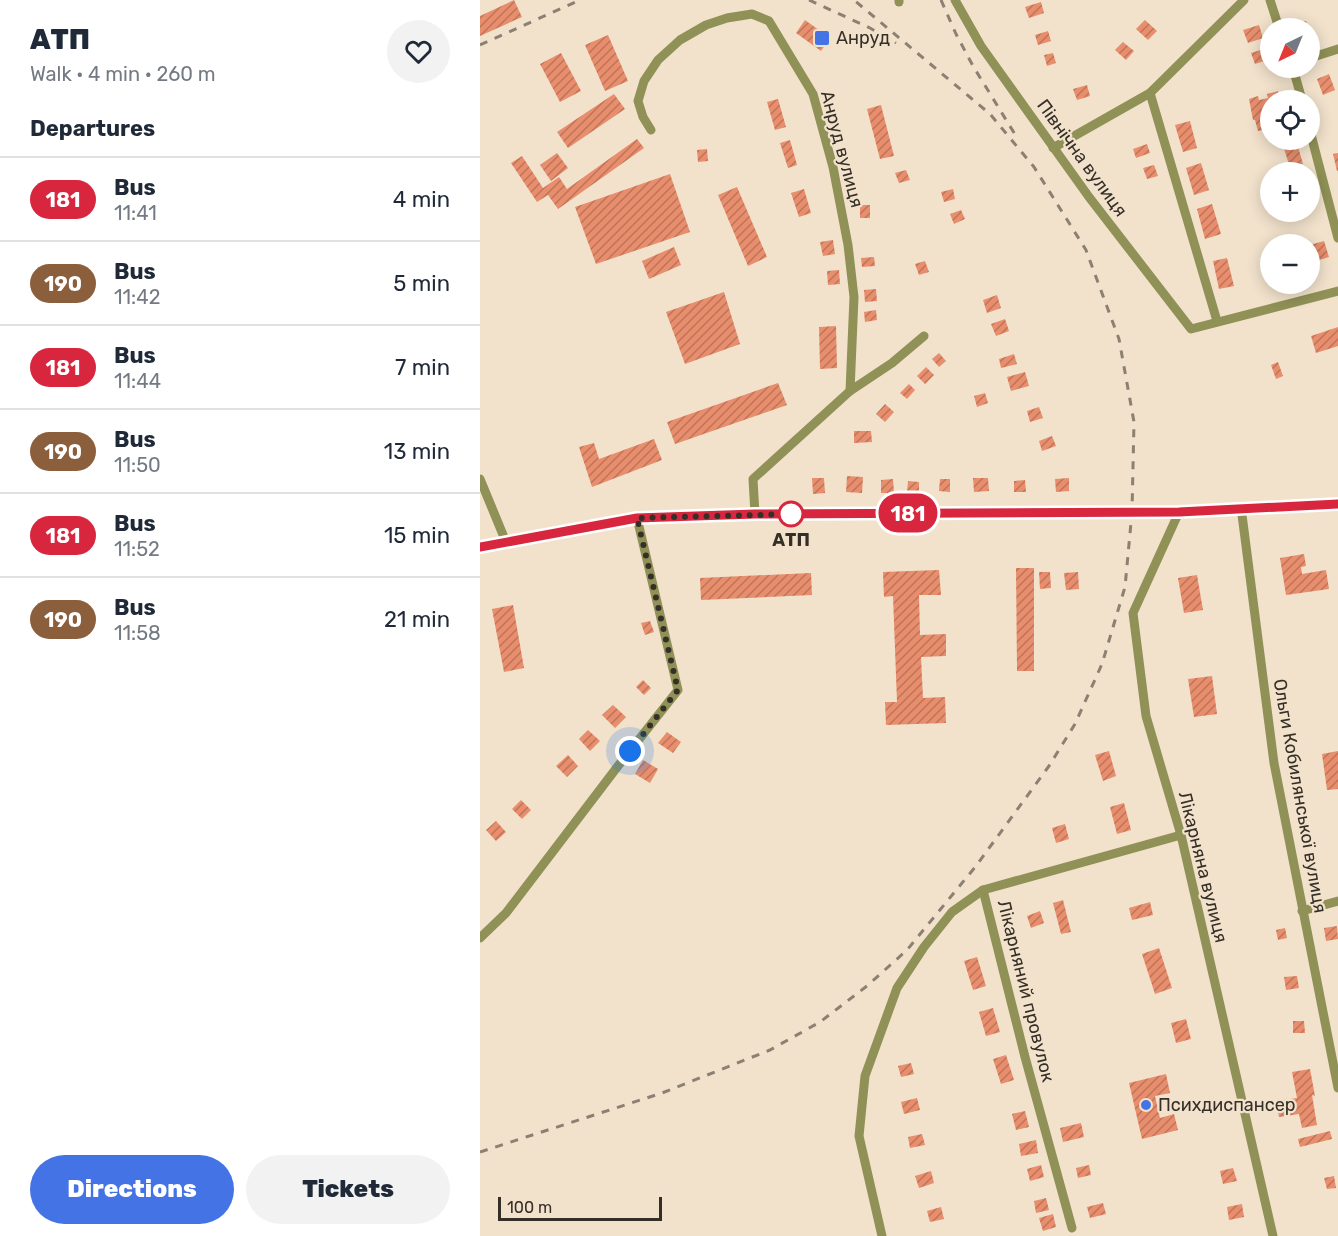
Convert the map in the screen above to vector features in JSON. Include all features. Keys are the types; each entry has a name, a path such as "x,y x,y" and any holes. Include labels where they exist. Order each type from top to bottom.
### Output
{"street":[{"name":"Північна вулиця","path":"955,0 981,46 1053,148 1123,243 1191,328 1218,321"},
{"path":"1053,148 1150,93 1244,0"},
{"path":"1270,0 1276,18"},
{"name":"Анруд вулиця","path":"651,130 638,101 644,81 658,60 680,40 706,25 727,18 752,14 769,21 813,93 833,168 848,245 854,297 850,392"},
{"path":"1320,55 1338,49"},
{"path":"1150,93 1218,321 1338,291"},
{"path":"1315,150 1338,238"},
{"path":"755,514 753,479 850,392 892,363 924,336"},
{"path":"480,479 506,542"},
{"path":"480,547 637,518 755,514 1179,512 1241,507 1338,504"},
{"name":"Ольги Кобилянської вулиця","path":"1241,507 1274,763 1338,1088"},
{"name":"Лікарняна вулиця","path":"1179,512 1133,613 1146,716 1181,835 1273,1236"},
{"path":"480,938 506,912 678,690 637,518"},
{"name":"Лікарняний провулок","path":"1072,1228 1025,1057 983,890 1181,835"},
{"path":"882,1236 859,1136 865,1076 897,988 924,947 952,912 983,890"},
{"path":"1302,910 1338,901"}],"building":[{"path":"514,0 522,17 480,36 480,16"},
{"path":"1041,2 1044,13 1029,18 1025,7"},
{"path":"805,20 830,38 821,51 796,33"},
{"path":"1145,20 1157,31 1148,40 1136,29"},
{"path":"1259,25 1260,39 1248,43 1243,30"},
{"path":"1048,31 1051,41 1038,45 1035,35"},
{"path":"608,35 628,81 605,91 585,45"},
{"path":"1123,42 1134,51 1126,60 1115,50"},
{"path":"1260,50 1260,62 1255,64 1251,53"},
{"path":"561,53 581,91 560,102 540,64"},
{"path":"1053,53 1056,63 1047,66 1044,55"},
{"path":"1329,74 1335,90 1323,95 1317,79"},
{"path":"1087,85 1090,96 1077,100 1073,89"},
{"path":"614,94 625,109 568,148 557,132"},
{"path":"1258,96 1260,131 1258,131 1255,120 1253,120 1249,99"},
{"path":"778,99 786,127 775,130 767,102"},
{"path":"881,105 894,156 880,159 867,109"},
{"path":"1190,121 1197,148 1183,152 1175,125"},
{"path":"637,139 644,148 558,209 548,195 537,202 511,163 522,156 543,188 559,177 567,189"},
{"path":"790,140 797,165 788,168 780,143"},
{"path":"1147,144 1150,153 1136,158 1133,149"},
{"path":"707,149 708,161 698,162 697,150"},
{"path":"1284,150 1299,150 1302,162 1288,162"},
{"path":"557,153 568,168 551,181 540,165"},
{"path":"1338,153 1338,171 1337,171 1333,154"},
{"path":"1201,163 1209,190 1194,195 1186,168"},
{"path":"1154,165 1158,176 1147,179 1143,168"},
{"path":"906,170 910,180 899,183 895,173"},
{"path":"670,174 690,232 596,264 575,207"},
{"path":"737,187 767,257 748,266 718,195"},
{"path":"804,189 811,213 799,217 791,193"},
{"path":"856,189 858,199 849,201 847,190"},
{"path":"953,189 955,199 944,202 941,192"},
{"path":"1212,204 1221,234 1205,239 1197,209"},
{"path":"860,205 870,205 870,218 860,218"},
{"path":"961,210 965,219 954,224 950,214"},
{"path":"833,240 835,254 823,256 820,242"},
{"path":"1324,241 1329,257 1320,260 1320,242"},
{"path":"674,247 681,265 649,279 642,261"},
{"path":"874,257 875,266 862,267 861,258"},
{"path":"1227,258 1234,286 1219,289 1213,261"},
{"path":"925,261 929,272 919,275 915,264"},
{"path":"839,270 840,284 828,285 827,271"},
{"path":"876,289 877,301 865,302 864,290"},
{"path":"724,292 740,344 685,364 666,312"},
{"path":"997,295 1001,308 987,313 983,300"},
{"path":"876,310 877,320 865,322 864,312"},
{"path":"1005,319 1009,331 996,336 991,324"},
{"path":"836,326 837,368 820,369 819,327"},
{"path":"1338,327 1338,346 1316,353 1311,336"},
{"path":"939,353 946,361 939,367 932,359"},
{"path":"1014,354 1017,364 1001,368 999,359"},
{"path":"1278,362 1283,376 1276,379 1271,365"},
{"path":"926,367 934,375 925,384 917,376"},
{"path":"1025,372 1029,386 1011,391 1007,377"},
{"path":"778,383 787,405 675,444 667,422"},
{"path":"909,384 915,390 907,399 900,393"},
{"path":"985,393 988,403 977,407 974,396"},
{"path":"885,404 894,412 885,422 876,414"},
{"path":"1039,407 1043,418 1030,422 1027,411"},
{"path":"854,431 871,431 872,442 854,443"},
{"path":"1052,436 1056,446 1042,451 1039,441"},
{"path":"654,439 662,460 592,487 579,447 594,443 599,459"},
{"path":"847,476 863,477 862,493 846,492"},
{"path":"812,478 824,478 825,493 813,494"},
{"path":"973,478 988,478 989,491 974,492"},
{"path":"1069,478 1069,491 1056,492 1055,479"},
{"path":"893,479 894,493 881,493 881,480"},
{"path":"940,479 950,479 950,492 939,491"},
{"path":"1025,480 1026,492 1014,492 1014,481"},
{"path":"908,481 919,482 919,493 907,492"},
{"path":"1304,554 1306,566 1301,567 1302,574 1326,570 1329,589 1286,595 1280,558"},
{"path":"1016,568 1034,568 1034,671 1017,671"},
{"path":"939,570 941,595 919,595 920,635 946,634 946,656 921,657 923,698 945,697 946,723 886,725 885,702 897,702 893,596 884,597 883,572"},
{"path":"1039,572 1050,572 1051,588 1040,589"},
{"path":"1078,572 1079,589 1066,590 1064,573"},
{"path":"811,573 812,595 701,600 700,578"},
{"path":"1197,575 1203,610 1184,613 1178,578"},
{"path":"513,605 524,668 504,672 492,609"},
{"path":"650,621 654,632 645,635 641,623"},
{"path":"1212,676 1217,714 1194,717 1188,679"},
{"path":"643,680 651,688 644,695 636,687"},
{"path":"613,705 626,717 615,728 602,715"},
{"path":"588,730 600,741 590,751 579,739"},
{"path":"667,732 681,742 673,753 658,743"},
{"path":"1109,751 1116,776 1103,781 1095,755"},
{"path":"1338,751 1338,789 1327,790 1322,754"},
{"path":"568,755 578,766 567,777 556,766"},
{"path":"643,760 658,769 650,783 635,774"},
{"path":"521,800 531,810 522,819 512,809"},
{"path":"1124,803 1131,830 1117,834 1110,807"},
{"path":"496,821 506,832 496,841 486,830"},
{"path":"1065,824 1069,839 1056,843 1052,828"},
{"path":"1063,900 1071,932 1061,934 1053,903"},
{"path":"1150,902 1153,915 1132,920 1129,908"},
{"path":"1040,911 1044,923 1031,928 1027,916"},
{"path":"1337,926 1338,939 1326,941 1324,928"},
{"path":"1285,928 1287,938 1278,940 1276,930"},
{"path":"1159,948 1172,988 1155,994 1142,954"},
{"path":"977,957 986,986 973,990 964,961"},
{"path":"1297,976 1299,988 1286,990 1284,977"},
{"path":"993,1008 1000,1032 986,1036 979,1012"},
{"path":"1186,1019 1191,1039 1176,1043 1171,1023"},
{"path":"1293,1021 1304,1021 1305,1033 1293,1033"},
{"path":"1006,1055 1014,1080 1001,1084 993,1059"},
{"path":"911,1063 914,1074 901,1077 898,1066"},
{"path":"1310,1069 1317,1125 1302,1128 1299,1114 1279,1117 1276,1101 1297,1098 1292,1072"},
{"name":"Психдиспансер","path":"1166,1074 1170,1093 1155,1096 1160,1118 1174,1114 1178,1130 1142,1139 1129,1083"},
{"path":"917,1098 920,1110 904,1114 901,1102"},
{"path":"1025,1111 1029,1127 1016,1130 1012,1114"},
{"path":"1081,1123 1084,1137 1063,1142 1060,1128"},
{"path":"1330,1131 1332,1139 1300,1147 1298,1139"},
{"path":"922,1134 925,1145 910,1148 908,1137"},
{"path":"1036,1140 1038,1153 1021,1156 1019,1144"},
{"path":"1041,1165 1044,1177 1030,1181 1027,1169"},
{"path":"1089,1165 1091,1175 1078,1178 1076,1168"},
{"path":"1233,1168 1237,1181 1223,1184 1220,1171"},
{"path":"931,1171 934,1183 919,1188 915,1176"},
{"path":"1334,1176 1336,1188 1327,1189 1324,1178"},
{"path":"1046,1198 1049,1210 1036,1213 1034,1201"},
{"path":"1103,1203 1106,1214 1090,1218 1087,1207"},
{"path":"1242,1204 1244,1217 1229,1220 1227,1207"},
{"path":"941,1207 944,1219 930,1222 927,1211"},
{"path":"1053,1214 1056,1227 1043,1231 1039,1218"}],"railway":[{"path":"480,45 580,0"},
{"path":"809,0 870,28 896,43"},
{"path":"480,1152 662,1093 770,1050 820,1022 867,986 907,950 976,866 1049,766 1075,724 1102,664 1125,587 1132,512 1134,422 1119,339 1086,250 1034,167 990,114 854,0"},
{"path":"941,0 973,66 1016,136"}],"bus line":[{"name":"181","path":"480,547 637,518 755,514 1179,512 1241,507 1338,504"}],"place":[{"name":"Анруд","path":"822,38"},
{"name":"АТП","path":"791,514"},
{"name":"Психдиспансер","path":"1146,1105"}],"route":[{"path":"630,751 678,690 637,518 796,514 791,514"}]}
